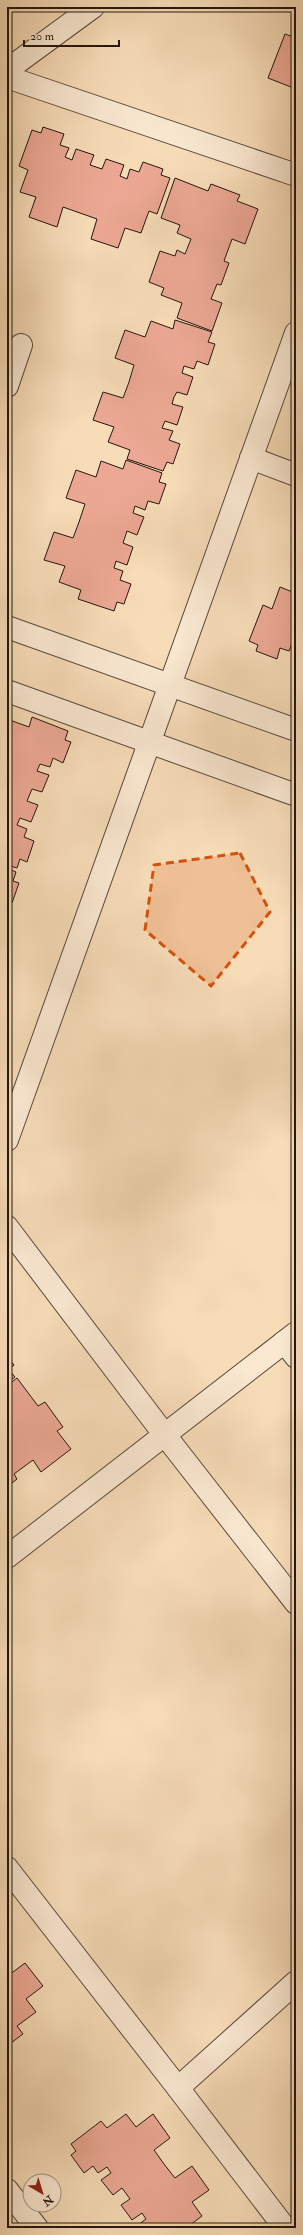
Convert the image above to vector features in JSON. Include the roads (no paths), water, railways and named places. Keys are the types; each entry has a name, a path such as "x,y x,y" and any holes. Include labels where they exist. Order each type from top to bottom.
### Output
{"street":[{"path":"7,70 92,7"},
{"path":"7,77 296,175"},
{"path":"7,1140 296,333"},
{"path":"7,386 22,345"},
{"path":"251,458 296,475"},
{"path":"7,627 296,730"},
{"path":"7,691 150,741 296,795"},
{"path":"8,1230 296,1603"},
{"path":"7,1557 164,1434 292,1344"},
{"path":"7,1868 285,2228"},
{"path":"178,2088 296,1982"},
{"path":"7,2190 37,2228"}]}
